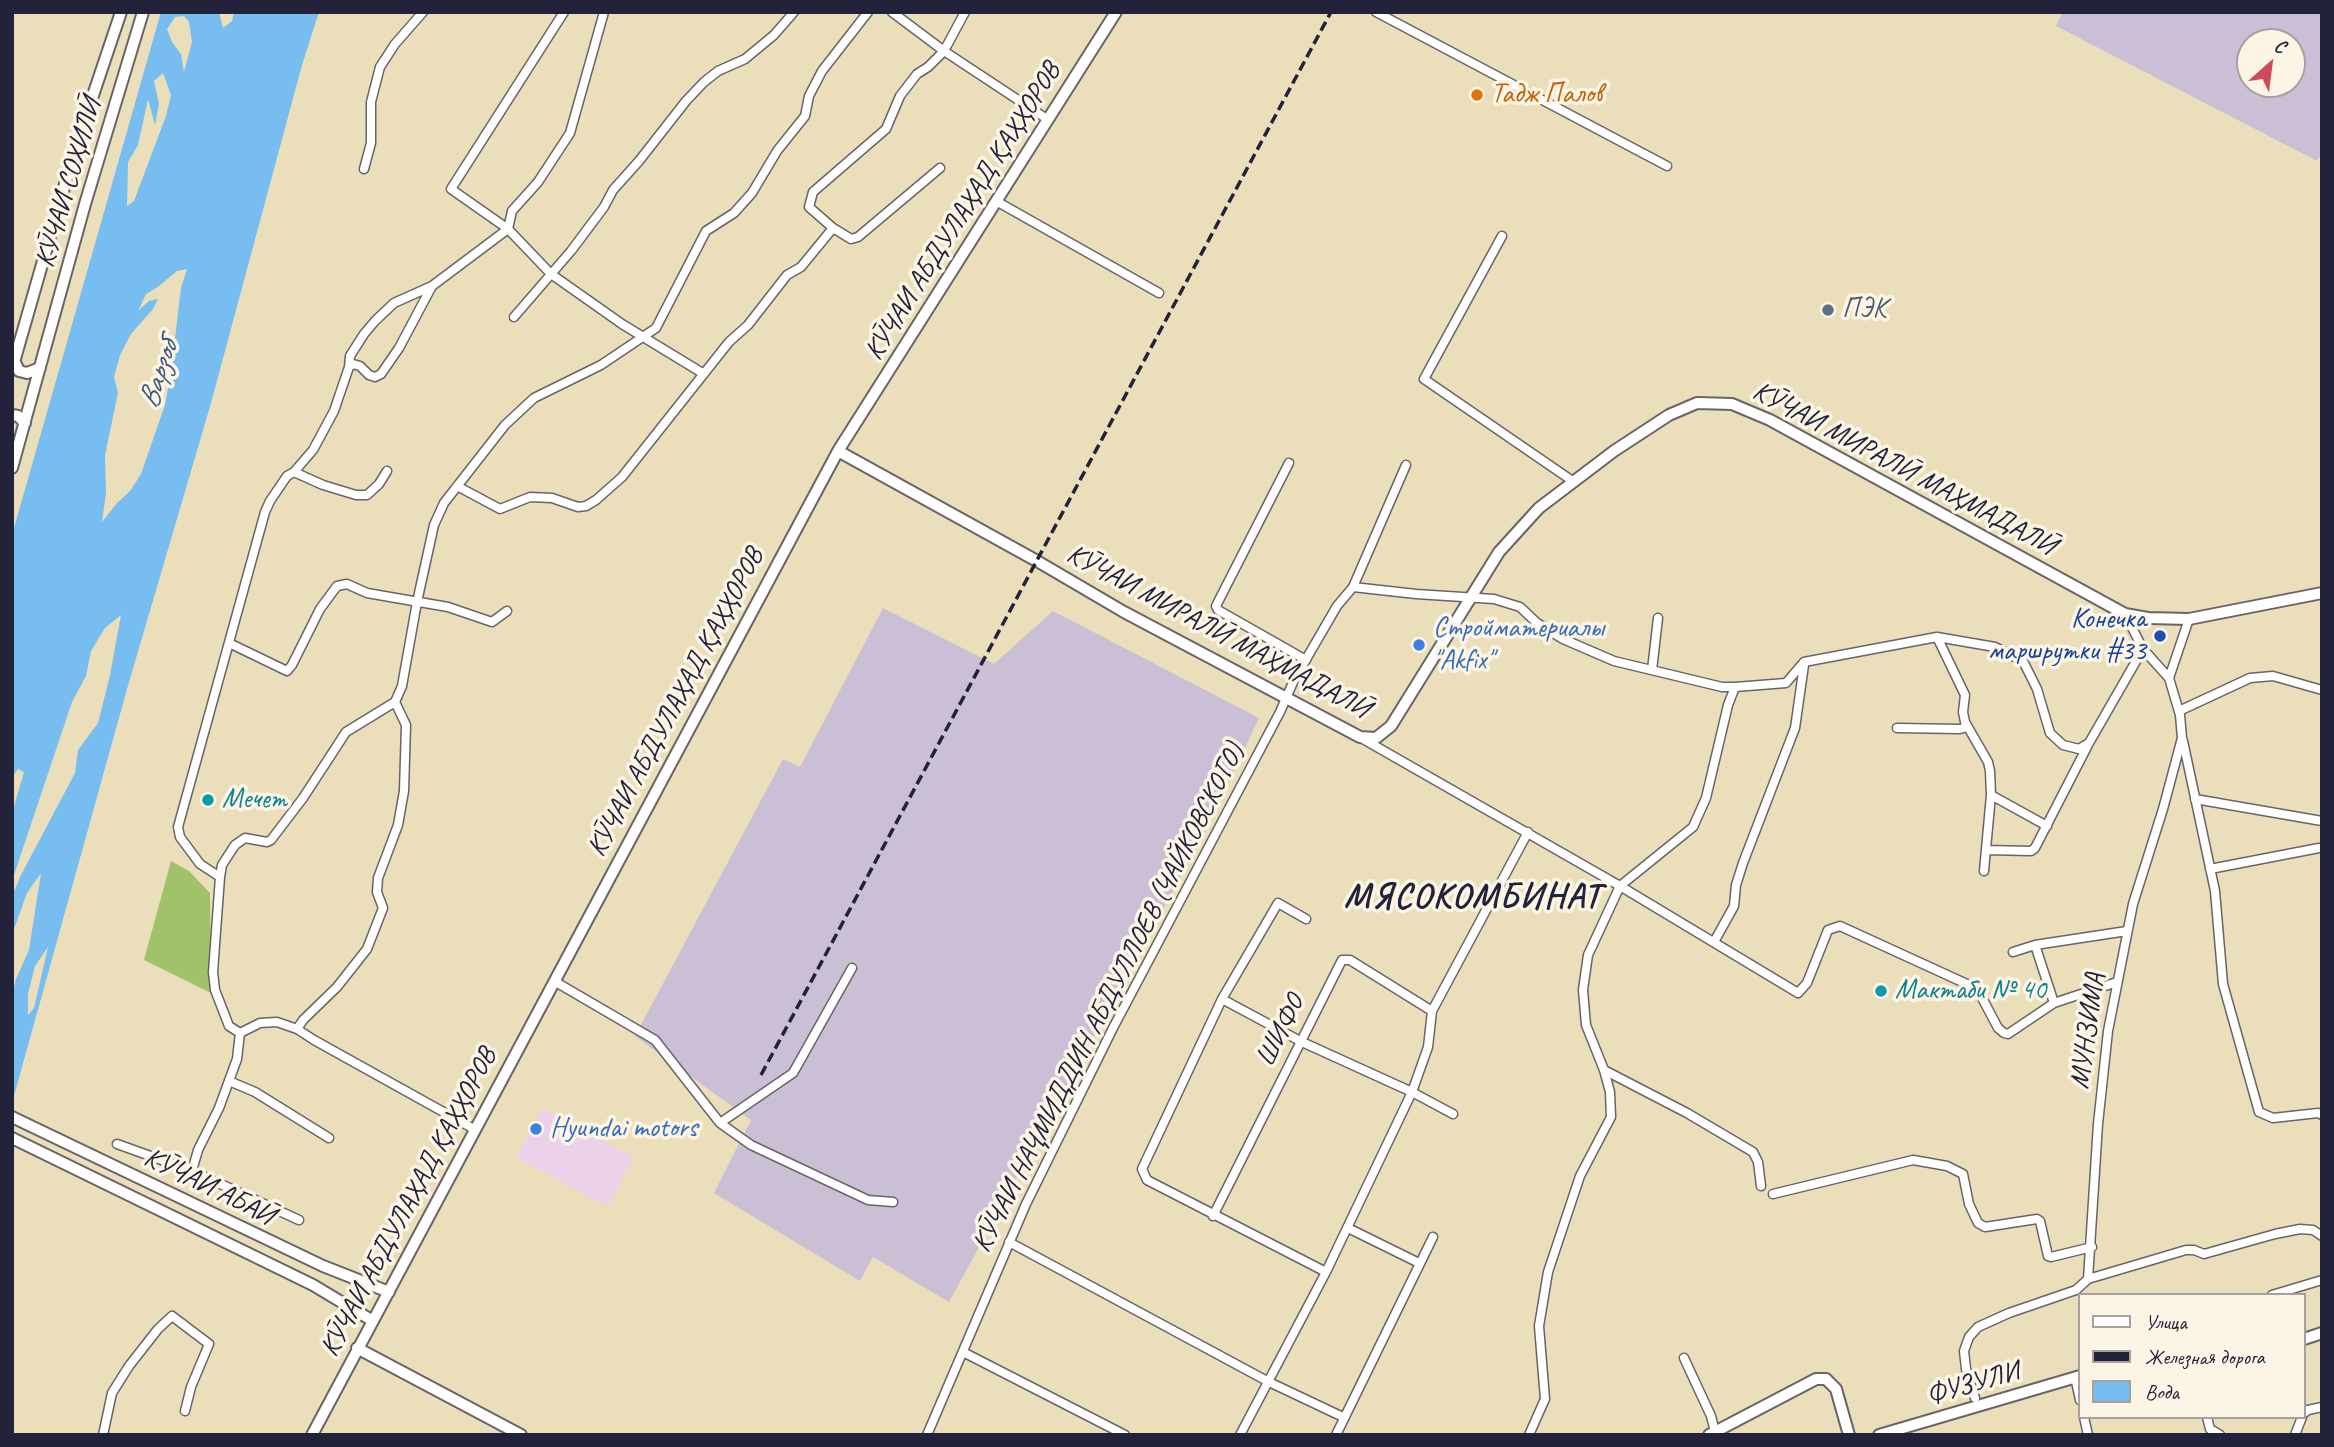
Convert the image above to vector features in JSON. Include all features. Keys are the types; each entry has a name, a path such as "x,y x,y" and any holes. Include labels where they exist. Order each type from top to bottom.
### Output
{"main road":[{"name":"КӮЧАИ СОҲИЛӢ","path":"13,365 76,146 121,12"},
{"name":"КӮЧАИ СОҲИЛӢ","path":"12,468 85,204 143,12"},
{"name":"КӮЧАИ АБДУЛАҲАД ҚАҲҲОРОВ","path":"312,1435 838,451 1116,12"},
{"path":"13,365 19,371 27,373 40,368"},
{"name":"КӮЧАИ МИРАЛӢ МАҲМАДАЛӢ","path":"838,451 1124,612 1360,737 1376,738 1391,726 1499,552 1539,508 1614,451 1669,415 1697,403 1732,404 1770,420 2125,614 2189,620 2322,593"},
{"path":"12,415 25,423"},
{"name":"КӮЧАИ АБАӢ","path":"12,1117 323,1266 389,1292"},
{"name":"КӮЧАИ АБАӢ","path":"12,1138 313,1284 373,1321"},
{"path":"357,1348 518,1434"},
{"name":"ФУЗУЛИ","path":"1879,1435 2078,1377"},
{"path":"1712,1434 1816,1379 1826,1379 1836,1390 1849,1435"}],"street":[{"path":"364,169 371,143 371,102 380,67 395,44 423,12"},
{"path":"564,12 451,190 509,229 551,274 642,336 704,374"},
{"path":"220,877 200,864 180,837 177,827 264,512 287,476 294,472 313,450 334,411 349,367 350,356 363,334 394,303 432,286 509,229 512,211 538,182 570,133 604,12"},
{"path":"514,317 551,274 604,207 613,190 686,101 718,71 745,59 794,12"},
{"path":"240,1033 229,1026 215,990 215,934 222,865 235,845 245,838 267,842 271,840 303,798 330,752 346,732 395,702 402,686 417,602 438,514 457,486 505,425 534,398 601,365 652,331 706,231 734,212 752,193 777,150 805,116 809,96 822,71 868,12"},
{"path":"892,12 944,51 1047,119"},
{"path":"940,168 858,237 851,239 833,228 809,207 813,192 886,129 900,96 909,83 944,51 965,12"},
{"path":"1376,12 1667,166"},
{"path":"996,201 1159,293"},
{"path":"457,486 500,509 530,497 552,498 578,507 586,506 605,494 622,477 738,332 748,325 787,275 801,267 833,228"},
{"path":"1502,236 1424,379 1574,482"},
{"path":"349,367 353,364 360,366 375,377 381,374 432,286"},
{"path":"1289,463 1216,606 1218,610 1306,660"},
{"name":"КӮЧАИ НАҶМИДДИН АБДУЛЛОЕВ (ЧАЙКОВСКОГО)","path":"927,1435 1009,1242 1107,1041 1284,699 1337,606 1353,587 1406,465"},
{"path":"294,472 323,485 356,495 367,495 379,484 387,471"},
{"path":"229,643 287,671 320,609 337,586 347,584 367,593 448,607 492,622 507,611"},
{"path":"1353,587 1494,599 1520,607 1537,623 1563,639 1614,661 1722,687 1786,683 1804,662 1937,638 1995,647 2023,661 2037,690 2050,733 2063,745 2079,750 2089,743"},
{"name":"МУНЗИМА","path":"2088,1279 2098,1124 2108,1031 2133,904 2182,738 2179,711 2169,678 2143,649 2125,614"},
{"path":"1652,670 1658,618"},
{"path":"2169,678 2189,620"},
{"path":"1937,638 1965,695 1963,712 1967,727 1988,762 1991,795 1984,871"},
{"path":"1986,850 2031,851 2035,848 2089,743 2143,649"},
{"path":"1714,942 1734,906 1736,885 1743,863 1795,728 1804,662"},
{"path":"2179,711 2250,678 2273,676 2322,690"},
{"path":"1529,1435 1545,1399 1539,1326 1548,1272 1580,1176 1611,1117 1610,1092 1604,1070 1586,1026 1583,990 1588,955 1620,886 1693,827 1706,798 1728,705 1735,687"},
{"path":"298,1028 337,988 367,949 383,908 377,892 378,878 398,825 404,791 406,725 395,702"},
{"path":"1897,728 1967,727"},
{"path":"1360,737 1528,832 1798,993 1807,984 1828,930 1840,926 1969,985 1981,996 1998,1028 2008,1034 2053,1003 2118,982"},
{"path":"2182,738 2215,891 2223,984 2259,1112 2273,1118 2318,1113 2322,1115"},
{"path":"1991,795 2047,825"},
{"path":"2195,799 2322,821"},
{"path":"1240,1435 1326,1272 1412,1092 1428,1047 1432,1011 1528,832"},
{"path":"2210,869 2319,848"},
{"path":"1306,919 1278,903 1222,999 1142,1168 1147,1180 1326,1272"},
{"path":"2013,952 2035,945 2127,931"},
{"path":"2035,945 2053,1003"},
{"name":"ШИФО","path":"1213,1216 1342,960 1350,960 1432,1011"},
{"path":"720,1123 793,1073 852,968"},
{"path":"554,981 655,1040 720,1123 751,1145 868,1200 893,1202"},
{"path":"1222,999 1302,1042 1412,1092 1453,1114"},
{"path":"240,1033 260,1023 277,1022 298,1028 314,1040 474,1129"},
{"path":"192,1171 206,1129 219,1108 237,1059 240,1033"},
{"path":"1604,1070 1687,1113 1753,1152 1758,1162 1761,1186"},
{"path":"229,1081 255,1093 328,1138"},
{"path":"117,1144 192,1171 299,1220"},
{"path":"1773,1194 1913,1160 1947,1166 1963,1174 1974,1217 1985,1227 2037,1219 2040,1221 2048,1255 2051,1257 2092,1247"},
{"path":"1348,1228 1419,1263"},
{"path":"1975,1398 1964,1352 1969,1337 1978,1326 2076,1290 2088,1279 2186,1250 2204,1254 2288,1231 2313,1230 2322,1236"},
{"path":"1336,1435 1433,1237"},
{"path":"1009,1242 1269,1382 1343,1417"},
{"path":"2279,1293 2322,1280"},
{"path":"103,1435 112,1393 129,1366 158,1329 172,1316 209,1344 191,1387 185,1411"},
{"path":"963,1352 1125,1435"},
{"path":"1684,1359 1711,1416 1712,1434"},
{"path":"2208,1419 2210,1429 2220,1435"}],"shaded area":[{"path":"2063,12 2322,12 2322,153 2317,161 2056,26"},
{"path":"883,608 994,664 1053,611 1259,718 1203,836 949,1302 873,1257 860,1281 714,1193 751,1120 635,1036 783,759 800,767"},
{"name":"Hyundai motors","path":"542,1108 633,1157 608,1206 516,1158"}],"green space":[{"path":"171,861 189,871 210,893 211,993 144,960"}],"water":[{"path":"161,12 219,12 223,28 232,21 234,12 319,12 12,1103 12,997 16,979 29,950 41,873 27,893 12,941 12,896 75,773 78,750 98,723 121,615 105,628 91,651 86,676 72,702 12,881 12,813 24,772 18,769 12,777 12,535","holes":["184,16 189,22 192,42 184,72 181,54 167,29 175,17","163,73 171,95 166,116 134,201 127,206 128,162 138,145 148,99 155,125 159,104 154,81","187,269 181,288 165,405 141,474 130,491 102,522 106,493 105,455 118,393 114,377 120,355 131,334 153,309 158,299 149,301 138,311 146,294 177,271","48,947 34,1008 28,1015 28,994 35,966"]}],"railway":[{"path":"761,1075 1331,12"}],"place":[{"name":"Тадж Палов","path":"1477,95"},
{"name":"ПЭК","path":"1828,310"},
{"name":"Конечка маршрутки #33","path":"2160,636"},
{"name":"Стройматериалы \"Akfix\"","path":"1419,645"},
{"name":"Мечет","path":"208,800"},
{"name":"Мактаби № 40","path":"1881,991"},
{"name":"Hyundai motors","path":"536,1129"}],"district":[{"name":"МЯСОКОМБИНАТ","path":"1473,898"}],"water label":[{"name":"Варзоб","path":"159,375"}]}
